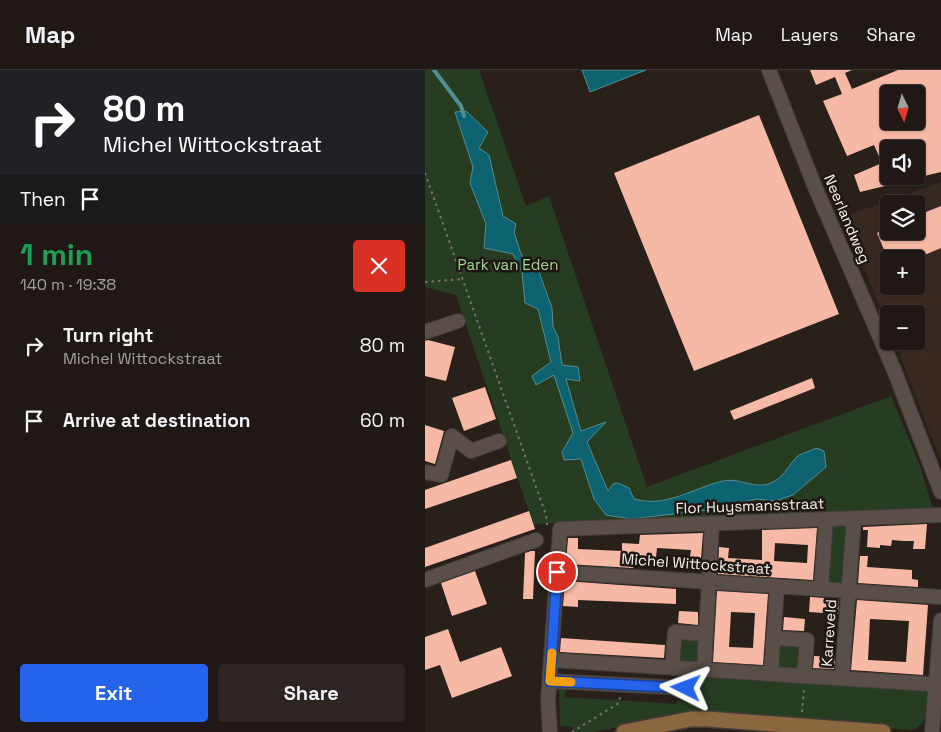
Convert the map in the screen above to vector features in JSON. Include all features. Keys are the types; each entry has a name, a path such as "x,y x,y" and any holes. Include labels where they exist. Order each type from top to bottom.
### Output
{"street":[{"name":"Neerlandweg","path":"769,70 815,187 901,387 941,492"},
{"path":"425,332 458,321"},
{"path":"425,472 441,475 452,436 471,451 499,441"},
{"name":"Flor Huysmansstraat","path":"557,572 560,528 712,524 941,514"},
{"name":"Karreveld","path":"842,678 854,518"},
{"path":"821,589 826,519"},
{"path":"704,670 712,524"},
{"path":"425,580 536,540"},
{"path":"550,732 550,681 557,572"},
{"name":"Michel Wittockstraat","path":"557,572 941,597"},
{"path":"771,674 777,586"},
{"path":"932,732 937,698 941,620"},
{"path":"672,668 675,632 706,634"},
{"path":"773,638 807,640 804,676"},
{"path":"551,660 930,684 937,698"},
{"path":"550,681 686,688"},
{"path":"624,732 691,719 883,732"}],"path":[{"path":"425,282 463,280"},
{"path":"801,726 804,676"},
{"path":"573,732 619,703 623,685"}],"shaded area":[{"path":"941,182 941,461 898,350 925,350 925,305 880,305 880,307 843,217 880,204 880,240 925,240 925,195 905,195"}],"green space":[{"name":"Park van Eden","path":"425,70 479,70 526,206 549,196 647,487 891,396 920,466 933,509 533,524 456,295 425,287"},
{"path":"830,524 849,524 845,583 827,582"},
{"path":"678,636 703,637 701,666 676,665"},
{"path":"777,643 802,644 800,673 775,671"},
{"path":"692,673 929,689 927,713 922,723 912,730 690,712 595,732 576,732 571,727 560,726 559,687 566,687 565,697 677,704 677,700 683,701 683,696 690,696"}],"water":[{"path":"582,70 646,70 590,92"},
{"path":"466,111 488,132 479,148 489,155 503,216 516,224 514,232 521,254 527,262 535,264 539,272 552,308 553,327 558,337 562,365 578,367 580,381 566,379 581,431 606,422 587,442 608,491 613,484 618,483 629,488 634,499 658,501 680,496 723,481 730,480 755,485 768,484 782,476 798,456 816,448 824,451 826,467 793,495 775,501 756,499 716,509 631,519 606,515 594,499 581,459 564,460 562,452 573,433 554,375 536,385 532,376 551,362 538,309 525,303 522,272 513,254 484,248 486,224 470,183 473,167 455,112"}],"building":[{"path":"810,70 852,70 845,73 852,89 898,70 941,70 941,172 925,176 925,140 880,140 880,158 874,145 847,156 823,101 842,94 835,77 816,85"},
{"path":"759,115 839,314 694,371 614,173"},
{"path":"880,164 880,185 889,185 860,192 854,175"},
{"path":"941,206 941,248 925,255 925,250 884,250 877,233 880,232 880,240 925,240 925,212"},
{"path":"428,340 455,347 446,381 425,376 425,341"},
{"path":"812,378 815,388 734,420 730,411"},
{"path":"485,387 496,419 464,431 452,398"},
{"path":"425,425 444,431 435,464 425,461"},
{"path":"511,460 517,478 425,509 425,490"},
{"path":"529,511 535,529 425,567 425,548"},
{"path":"927,524 925,549 913,549 914,541 892,540 891,546 880,545 880,548 867,547 868,530 863,530 863,527"},
{"path":"817,528 813,580 718,574 719,547 729,548 728,558 762,560 762,530","holes":["775,543 808,545 807,563 774,561"]},
{"path":"703,533 701,558 690,557 691,550 657,548 656,557 634,555 633,568 566,564 568,538 578,538 578,549 622,551 622,543 639,544 640,535"},
{"path":"535,551 533,599 523,599 525,553"},
{"path":"860,556 868,556 867,567 912,570 912,579 918,580 918,587 858,583"},
{"path":"475,571 487,604 452,616 441,583"},
{"path":"565,581 676,589 676,604 578,600 578,607 563,606"},
{"path":"717,591 768,594 763,665 713,662","holes":["731,612 755,613 753,648 729,647"]},
{"path":"810,597 839,599 838,614 809,612"},
{"path":"857,600 928,605 923,675 851,670","holes":["870,619 909,621 906,662 868,660"]},
{"path":"679,611 698,612 698,625 678,623"},
{"path":"784,617 805,619 804,631 783,630"},
{"path":"448,629 460,662 501,647 512,676 452,698 440,665 425,670 425,637"},
{"path":"561,638 665,645 664,658 560,652"},
{"path":"814,656 835,657 834,669 813,668"}],"waterway":[{"path":"434,70 461,106 464,116"}],"slow traffic":[{"path":"552,653 550,681 571,682"}],"route":[{"path":"557,572 550,681 686,688"}]}
